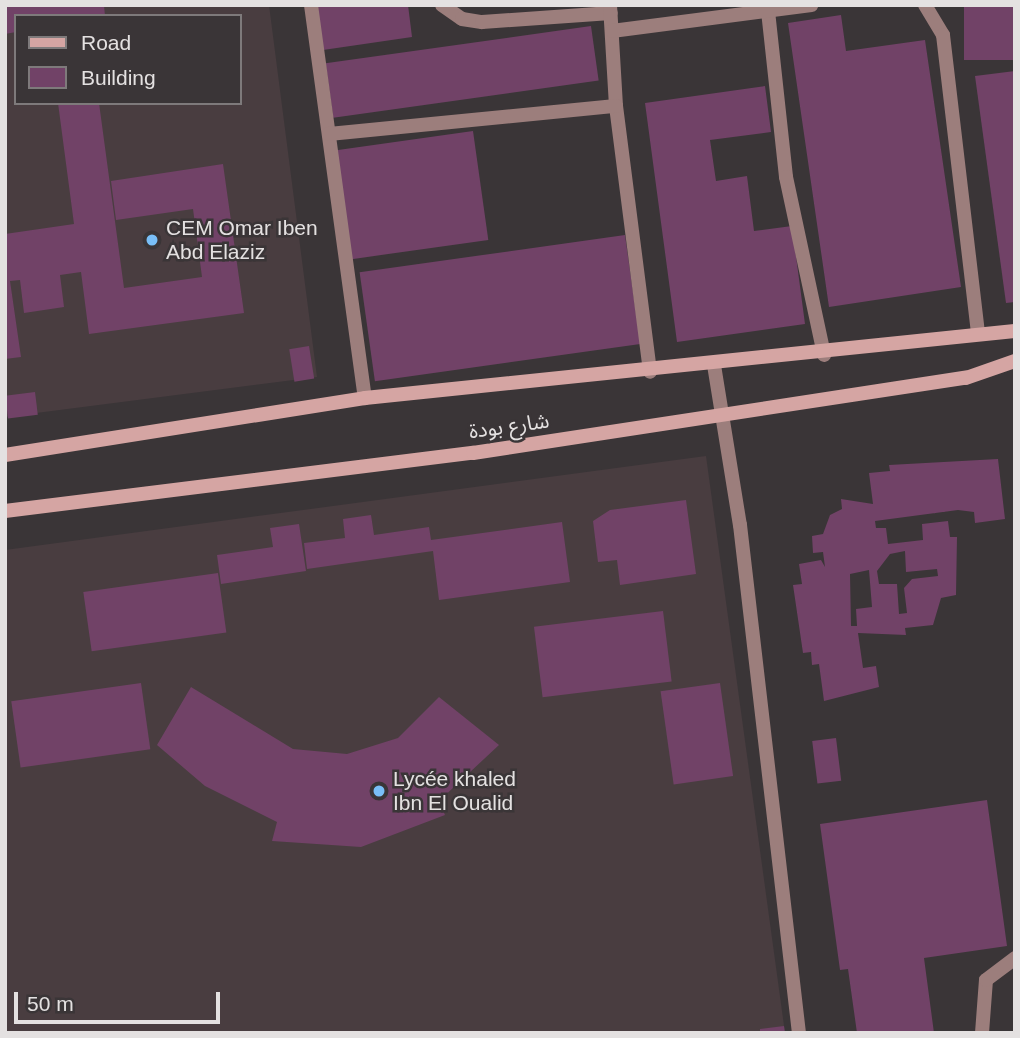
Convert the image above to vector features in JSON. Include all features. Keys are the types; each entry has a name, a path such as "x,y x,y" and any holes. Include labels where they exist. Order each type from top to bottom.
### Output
{"street":[{"path":"311,5 365,398"},
{"path":"442,5 462,19 482,22 610,9 616,106 650,372"},
{"path":"611,30 811,5"},
{"path":"925,5 943,34 978,332"},
{"path":"768,11 786,177 824,355"},
{"path":"329,134 616,106"},
{"name":"شارع بودة","path":"5,455 365,398 824,355 978,332 1015,331"},
{"name":"شارع بودة","path":"5,511 722,416 966,378 1015,361"},
{"path":"713,365 722,416 799,1033"},
{"path":"982,1033 986,980 1015,958"}],"shaded area":[{"name":"CEM Omar Iben Abd Elaziz","path":"5,5 269,5 317,377 5,417"},
{"name":"Lycée khaled Ibn El Oualid","path":"706,456 785,1033 5,1033 5,550"}],"building":[{"path":"5,5 104,5 105,14 14,14 14,32 5,34"},
{"path":"317,5 408,5 412,37 323,50"},
{"path":"964,5 1015,5 1015,60 964,60"},
{"path":"841,15 846,51 925,40 961,287 829,307 788,23"},
{"path":"591,26 599,80 333,118 326,63"},
{"path":"1015,71 1015,302 1006,303 975,76"},
{"path":"765,86 771,132 710,140 716,181 747,176 754,231 792,226 805,324 677,342 645,103"},
{"path":"58,105 99,105 124,288 202,277 193,209 116,220 111,181 223,164 244,313 89,334 81,272 60,275 64,307 24,313 20,280 10,281 21,357 5,359 5,234 74,224"},
{"path":"473,131 488,240 352,259 336,150"},
{"path":"625,235 640,344 375,381 360,272"},
{"path":"309,346 314,379 294,382 289,349"},
{"path":"35,392 38,415 8,418 5,396"},
{"path":"998,459 1005,519 975,523 974,512 958,510 875,521 876,528 886,528 888,544 923,540 922,524 948,521 950,537 957,537 956,595 941,598 933,625 905,628 906,635 858,633 863,668 876,666 879,687 824,701 819,664 812,665 811,652 803,653 793,585 802,584 799,564 821,560 825,567 823,552 813,553 812,536 823,534 830,515 842,509 841,499 873,504 869,473 890,471 889,465","holes":["905,551 906,572 937,569 938,576 912,579 904,588 907,613 899,614 897,584 879,584 877,571 890,554","869,570 872,607 856,609 857,626 851,626 850,574"]},
{"path":"686,500 696,574 620,585 617,560 598,562 593,521 610,510"},
{"path":"371,515 374,535 429,527 431,540 562,522 570,582 439,600 433,551 307,569 304,543 345,538 343,519"},
{"path":"299,524 306,571 221,584 217,555 273,547 270,528"},
{"path":"218,573 226,632 92,651 83,592"},
{"path":"663,611 672,681 543,697 534,627"},
{"path":"141,683 150,749 21,768 11,701"},
{"path":"720,683 733,776 674,784 661,691"},
{"path":"191,687 293,749 347,754 398,738 439,697 499,745 439,801 445,815 361,847 272,841 277,822 205,786 157,745"},
{"path":"836,738 841,781 817,784 812,741"},
{"path":"987,800 1007,946 924,958 934,1033 857,1033 848,969 840,970 820,824"},
{"path":"784,1026 785,1033 760,1033 760,1029"}],"place":[{"name":"CEM Omar Iben Abd Elaziz","path":"152,240"},
{"name":"Lycée khaled Ibn El Oualid","path":"379,791"}]}
